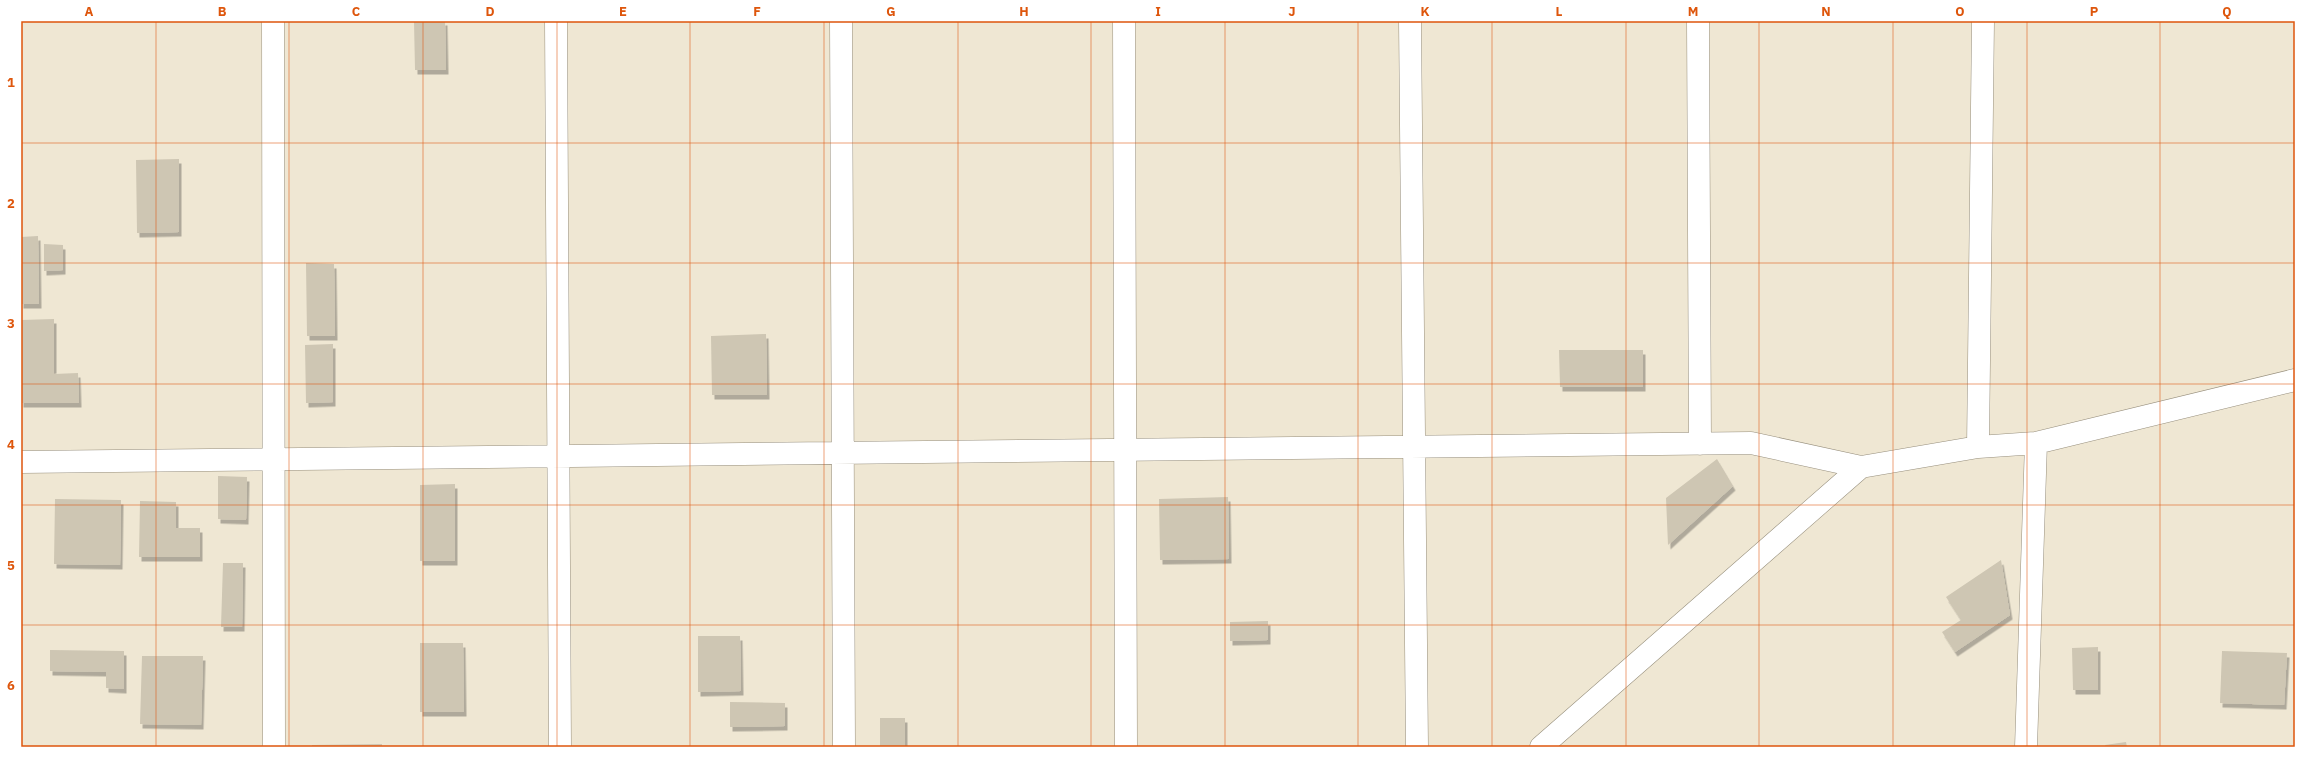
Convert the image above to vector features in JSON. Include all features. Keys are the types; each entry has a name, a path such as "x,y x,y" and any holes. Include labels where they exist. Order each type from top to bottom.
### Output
{"street":[{"path":"273,21 274,747"},
{"path":"556,21 560,747"},
{"path":"840,21 844,747"},
{"path":"1124,21 1126,747"},
{"path":"1410,21 1417,747"},
{"path":"1698,21 1700,444"},
{"path":"1978,447 1983,21"},
{"path":"21,462 1750,443 1861,466 1978,447 2036,443 2295,380"},
{"path":"2026,747 2036,443"},
{"path":"1541,747 1861,466"}],"building":[{"path":"414,21 445,21 446,70 415,70"},
{"path":"179,159 179,232 137,233 136,160"},
{"path":"38,236 39,304 21,304 21,237"},
{"path":"44,244 63,245 63,270 44,271"},
{"path":"306,263 334,264 335,336 307,336"},
{"path":"54,319 54,374 78,373 79,403 21,403 21,320"},
{"path":"766,334 767,395 712,395 711,336"},
{"path":"333,344 333,402 306,403 305,345"},
{"path":"1559,350 1643,350 1643,387 1560,387"},
{"path":"1717,459 1733,486 1668,545 1666,498"},
{"path":"218,476 247,477 246,520 218,519"},
{"path":"455,484 455,561 420,561 420,485"},
{"path":"1228,497 1229,559 1160,560 1159,499"},
{"path":"55,499 121,500 120,565 54,564"},
{"path":"140,501 176,502 176,528 200,528 200,557 139,557"},
{"path":"2001,560 2010,615 1955,652 1942,632 1961,620 1946,597"},
{"path":"223,563 243,563 242,627 221,627"},
{"path":"1268,621 1268,640 1230,641 1230,622"},
{"path":"698,636 740,636 741,691 698,692"},
{"path":"420,643 463,643 464,712 420,712"},
{"path":"2098,647 2098,690 2073,690 2072,648"},
{"path":"50,650 124,651 124,689 106,688 106,672 50,671"},
{"path":"2222,651 2287,653 2284,705 2220,703"},
{"path":"142,656 203,656 201,725 140,724"},
{"path":"730,702 785,703 785,726 730,727"},
{"path":"880,718 905,718 905,747 880,747"},
{"path":"2126,742 2127,747 2106,747 2105,745"},
{"path":"382,744 382,747 312,747 312,745"}]}
